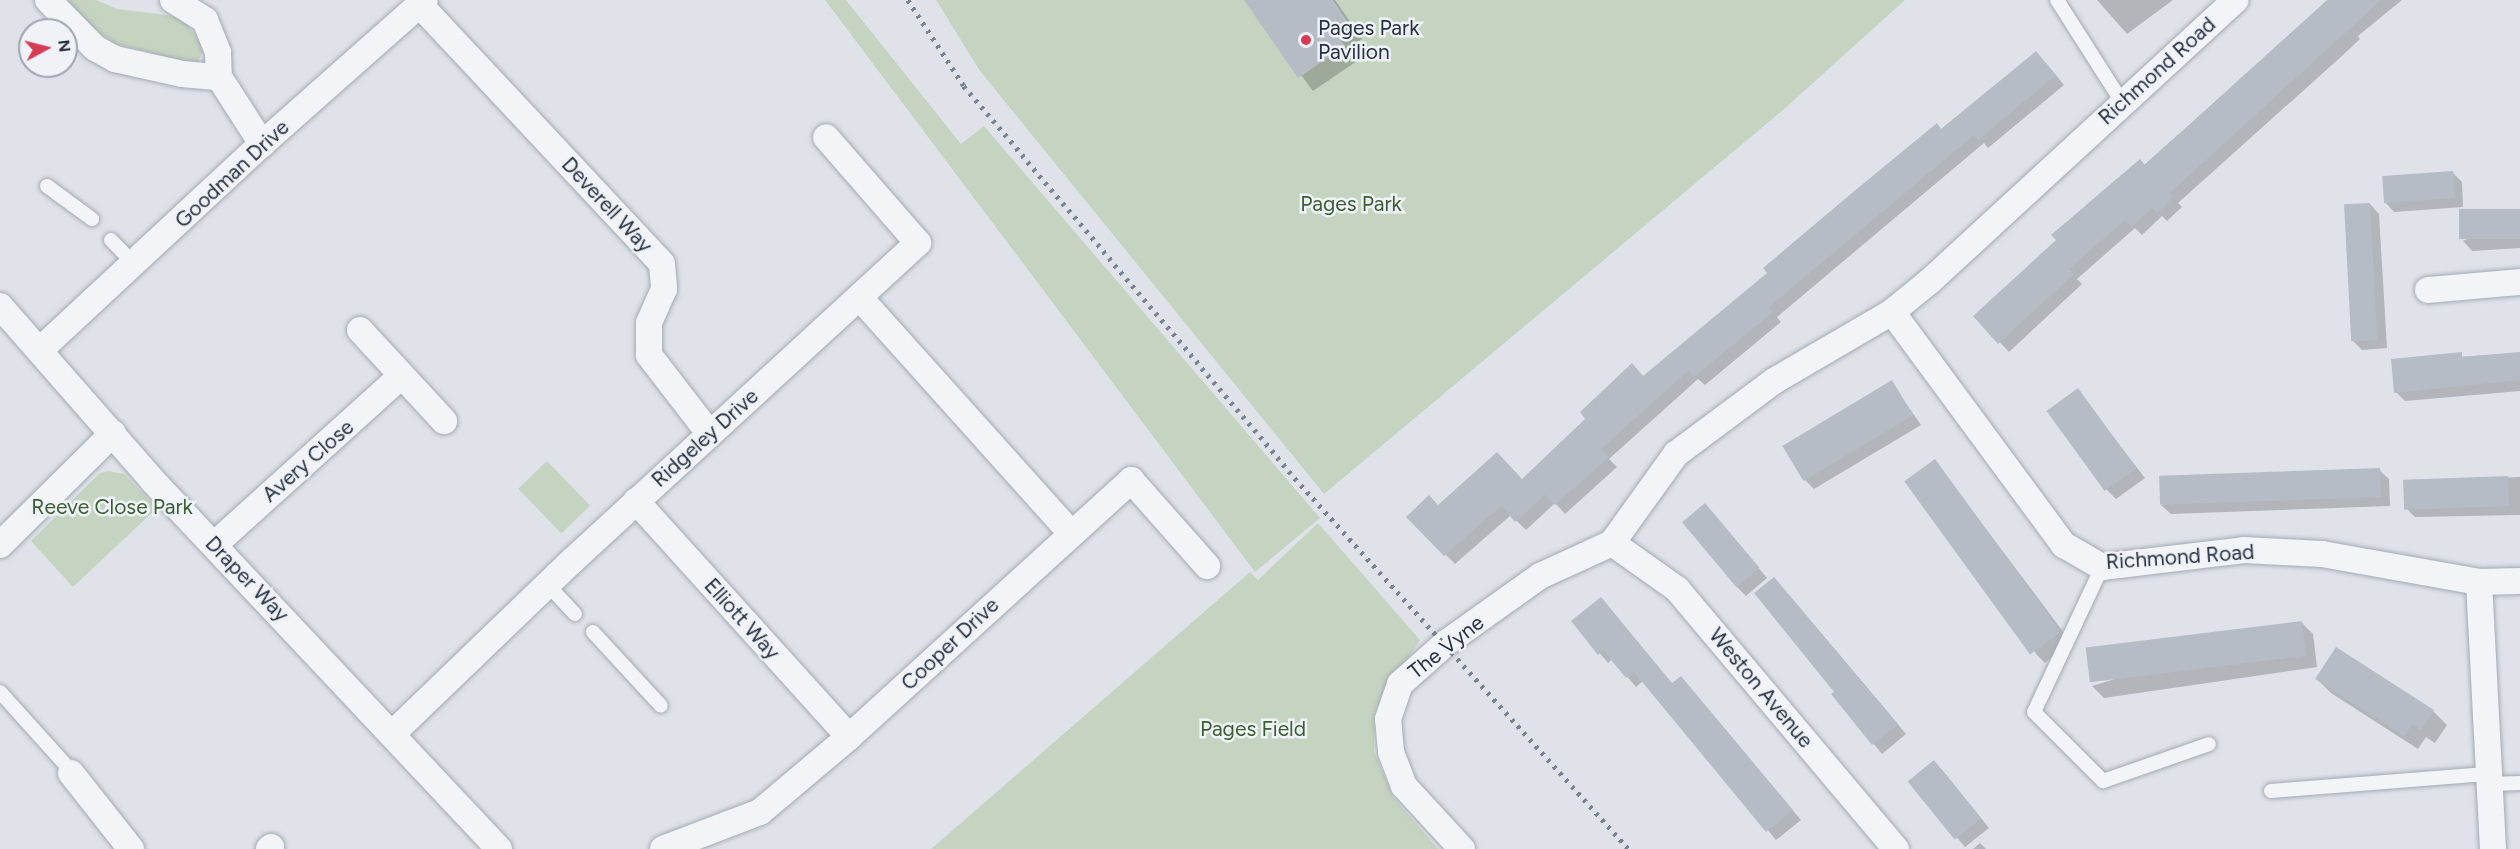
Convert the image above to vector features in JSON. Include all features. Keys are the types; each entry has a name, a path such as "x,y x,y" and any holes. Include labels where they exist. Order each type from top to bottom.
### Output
{"street":[{"path":"48,0 95,48 115,59 182,74 219,77"},
{"path":"173,0 205,20 218,53 219,77 262,144"},
{"name":"Richmond Road","path":"1503,603 1540,576 1612,543 1676,454 1774,381 1892,312 1930,281 2122,102 2236,0"},
{"name":"Goodman Drive","path":"40,350 135,265 262,144 423,2"},
{"name":"Deverell Way","path":"423,2 662,264 664,289 649,324 649,355 709,433"},
{"name":"Ridgeley Drive","path":"393,733 636,501 918,243 826,137"},
{"path":"2428,290 2520,282"},
{"path":"860,298 1071,533"},
{"name":"Draper Way","path":"0,306 214,545 393,733 499,849"},
{"name":"Richmond Road","path":"1892,312 2064,544 2102,567 2244,550 2322,554 2480,582 2520,581"},
{"path":"360,330 400,376 444,421"},
{"name":"Avery Close","path":"214,545 400,376"},
{"path":"0,545 113,433"},
{"name":"Cooper Drive","path":"663,849 760,812 849,737 1131,480 1206,566"},
{"name":"Elliott Way","path":"636,501 849,737"},
{"name":"Weston Avenue","path":"1612,543 1677,589 1896,849"},
{"path":"2480,582 2493,849"},
{"name":"The Vyne","path":"1462,849 1404,786 1390,752 1388,719 1400,684 1446,643 1503,603"},
{"path":"68,768 127,847"}],"lane":[{"path":"2057,0 2122,102"},
{"path":"47,186 92,219"},
{"path":"111,240 135,265"},
{"path":"2102,567 2034,712 2103,781 2209,744"},
{"path":"548,584 575,614"},
{"path":"593,632 661,706"},
{"path":"0,692 68,768"},
{"path":"2271,791 2490,779 2520,783"}],"green space":[{"path":"65,0 96,0 117,9 182,17 204,48 197,64 115,44 79,18"},
{"path":"825,0 846,0 961,144 984,126 1320,518 1255,572"},
{"name":"Pages Park","path":"936,0 1905,0 1783,110 1324,494 980,71"},
{"path":"547,461 590,506 561,533 518,489"},
{"name":"Reeve Close Park","path":"108,471 124,474 157,508 73,587 31,541 100,473"},
{"name":"Pages Field","path":"1318,523 1420,640 1375,710 1374,752 1393,797 1438,849 931,849 1250,572 1258,580"}],"building":[{"name":"Pages Park Pavilion","path":"1244,0 1333,0 1349,24 1336,34 1345,46 1298,78"},
{"path":"2327,0 2381,0 2170,193 2173,197 2157,213 2152,208 2132,227 2125,220 2069,269 2074,274 1998,344 1973,316 2056,240 2051,235 2140,159 2145,165"},
{"path":"2036,51 2056,75 1978,140 1974,135 1769,307 1773,312 1694,377 1689,370 1601,449 1609,457 1555,505 1545,495 1515,522 1501,506 1444,556 1406,517 1429,495 1438,505 1497,452 1522,479 1585,419 1580,412 1632,363 1643,376 1767,273 1763,268 1858,188 1937,123 1941,129"},
{"path":"2453,171 2455,198 2384,203 2382,176"},
{"path":"2370,203 2377,340 2351,341 2344,204"},
{"path":"2459,209 2520,209 2520,239 2459,239"},
{"path":"2462,352 2462,357 2520,352 2520,380 2394,393 2391,359"},
{"path":"1892,380 1913,415 1803,481 1782,446"},
{"path":"2078,388 2136,468 2105,491 2046,411"},
{"path":"1935,459 2061,632 2030,654 1904,481"},
{"path":"2380,468 2381,497 2160,505 2159,476"},
{"path":"2508,476 2509,506 2404,510 2403,480"},
{"path":"1705,503 1760,568 1737,587 1682,522"},
{"path":"1774,577 1898,724 1872,745 1831,694 1834,692 1754,593"},
{"path":"1601,597 1672,683 1681,676 1793,810 1766,832 1634,672 1626,678 1603,650 1598,655 1571,621"},
{"path":"2302,621 2306,656 2090,682 2086,648"},
{"path":"2336,647 2434,710 2421,730 2412,724 2404,736 2315,679"},
{"path":"1934,760 1981,818 1955,840 1908,781"}],"railway":[{"path":"908,0 964,86 1301,485 1629,849"}],"place":[{"name":"Pages Park Pavilion","path":"1306,40"}]}
